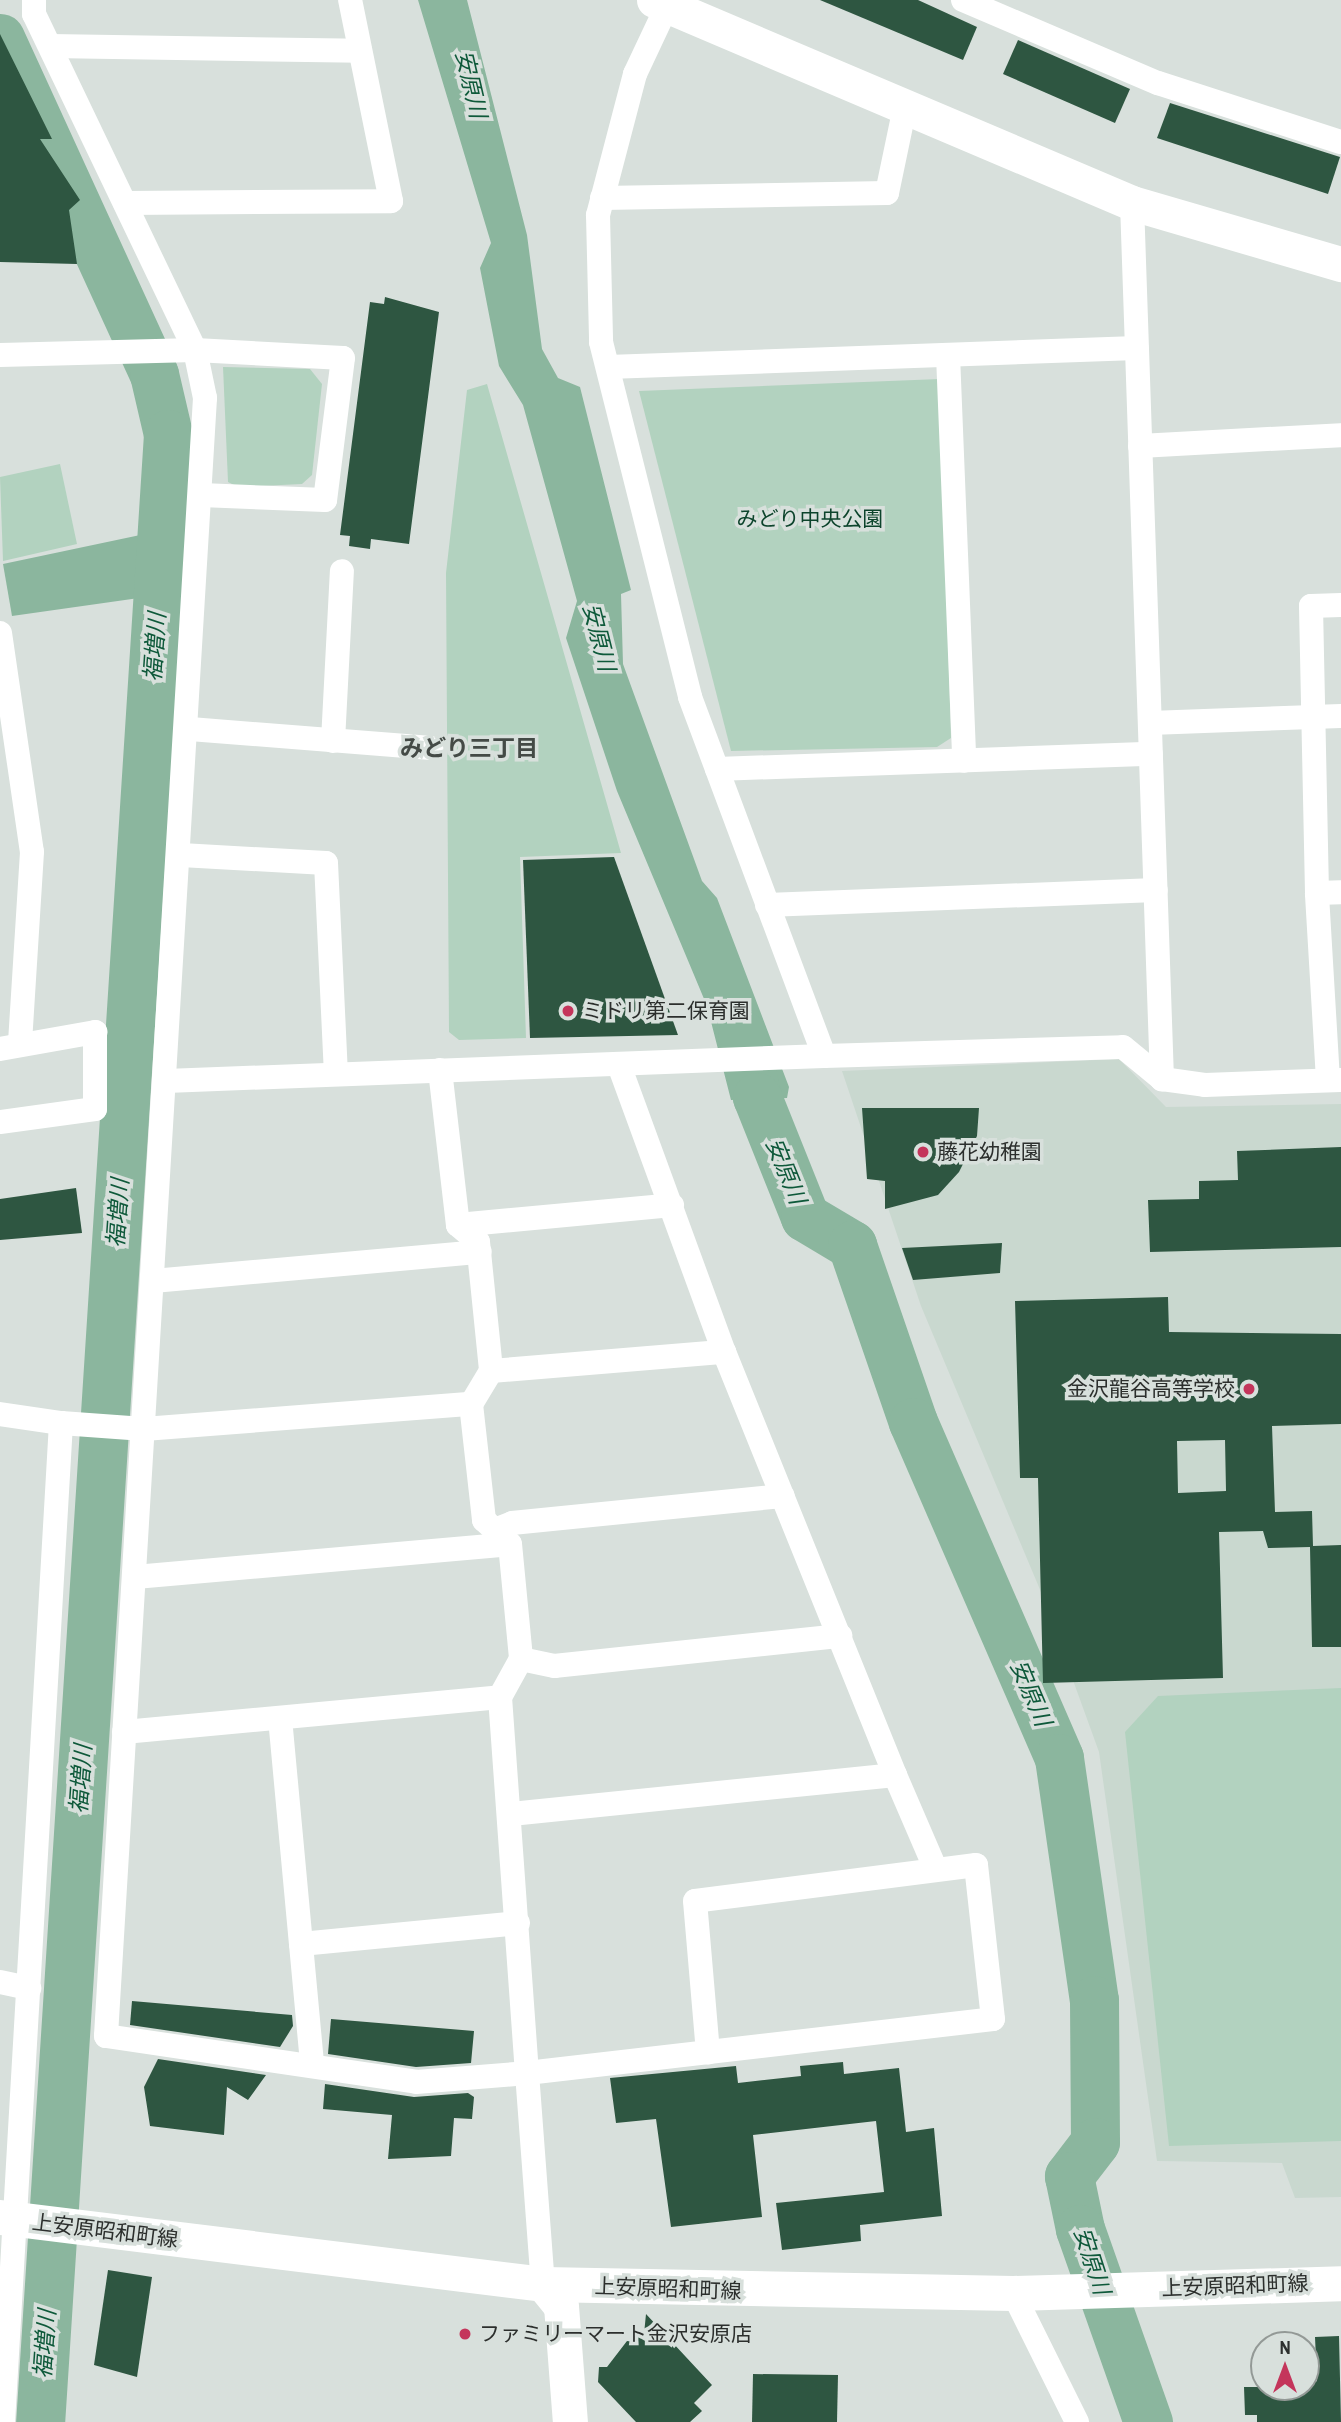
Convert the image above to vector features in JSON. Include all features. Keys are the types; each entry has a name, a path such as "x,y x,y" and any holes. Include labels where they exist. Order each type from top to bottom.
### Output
{"main road":[{"path":"664,2 1132,203 1341,264"},
{"name":"上安原昭和町線","path":"15,2219 543,2284 1013,2293 1341,2283"},
{"path":"543,2284 561,2306 570,2422"}],"street":[{"path":"34,0 50,46 125,203 205,398 190,730 153,1281 135,1429 135,1577 106,2036 416,2082 527,2073 993,2019 976,1865 695,1901 708,2052"},
{"path":"125,203 391,201 350,0"},
{"path":"963,0 1158,83 1341,142"},
{"path":"664,2 635,75 603,198 601,342 688,691 767,905 813,1057"},
{"path":"50,46 360,51"},
{"path":"603,198 887,193 905,107"},
{"path":"1132,203 1162,1079"},
{"path":"608,367 1137,348"},
{"path":"0,355 184,351 343,358 325,500 201,495"},
{"path":"948,355 964,761"},
{"path":"1140,446 1341,435"},
{"path":"333,741 342,571"},
{"path":"166,1081 1123,1047 1162,1079 1205,1085 1334,1080 1329,893 1314,717 1311,606 1341,605"},
{"path":"0,633 32,852 10,1047 95,1032 95,1109 0,1122"},
{"path":"1150,723 1341,716"},
{"path":"190,730 431,748"},
{"path":"717,769 1151,754"},
{"path":"181,855 326,863 336,1074"},
{"path":"767,905 1156,890"},
{"path":"619,1065 724,1352 936,1870"},
{"path":"440,1070 458,1225 478,1242 480,1252 491,1371 471,1404 484,1520 502,1537 520,1659 500,1697 511,1814 543,2284"},
{"path":"458,1225 671,1205"},
{"path":"153,1281 480,1252"},
{"path":"491,1371 724,1352"},
{"path":"0,1414 70,1424 135,1429 471,1404"},
{"path":"3,2422 29,1988 70,1424"},
{"path":"135,1577 502,1537 512,1523 783,1496"},
{"path":"520,1659 554,1665 841,1636"},
{"path":"124,1732 500,1697"},
{"path":"280,1718 313,2066"},
{"path":"511,1814 895,1775"},
{"path":"301,1944 518,1923"},
{"path":"0,1982 29,1988"},
{"path":"1013,2293 1077,2422"}],"shaded area":[{"path":"1119,1059 1166,1107 1341,1104 1341,2197 1295,2198 1282,2163 1157,2161 1099,1752 1041,1592 921,1306 842,1071"}],"green space":[{"path":"223,367 310,369 322,384 312,475 302,484 238,487 228,482"},
{"name":"みどり中央公園","path":"940,379 951,738 937,747 731,751 639,391"},
{"path":"487,384 621,853 520,857 526,1038 459,1040 449,1032 446,573 467,390"},
{"path":"60,464 77,544 3,561 0,477"},
{"path":"1341,1688 1341,2141 1169,2146 1125,1732 1158,1696"}],"water":[{"path":"418,0 467,0 527,235 542,349 558,378 580,387 631,590 621,594 623,664 702,881 717,898 789,1087 787,1098 731,1100 707,1006 617,791 566,638 577,601 523,405 499,366 480,268 491,243"},
{"path":"145,534 139,598 12,616 3,564"}],"building":[{"path":"820,0 918,0 977,27 963,60"},
{"path":"0,34 52,139 40,139 80,200 69,210 77,264 0,262"},
{"path":"1018,40 1130,89 1115,123 1003,74"},
{"path":"1170,103 1340,157 1328,194 1157,138"},
{"path":"385,297 439,312 409,544 371,539 370,549 349,546 350,536 340,535 370,302 384,304"},
{"path":"614,857 678,1035 530,1038 523,860"},
{"path":"862,1108 979,1108 977,1136 959,1172 938,1195 885,1209 885,1181 867,1179"},
{"path":"1341,1147 1341,1247 1150,1252 1148,1200 1199,1199 1199,1181 1238,1180 1237,1151"},
{"path":"76,1188 82,1233 0,1240 0,1199"},
{"path":"1002,1243 1000,1273 913,1280 902,1248"},
{"path":"1168,1297 1169,1332 1341,1334 1341,1424 1272,1426 1275,1512 1312,1511 1313,1546 1341,1545 1341,1647 1312,1647 1310,1547 1268,1548 1263,1531 1219,1532 1223,1678 1043,1683 1038,1478 1020,1478 1015,1301","holes":["1225,1440 1226,1491 1178,1493 1177,1441"]},
{"path":"132,2001 292,2015 293,2026 280,2047 130,2025"},
{"path":"331,2019 474,2031 471,2063 416,2067 328,2054"},
{"path":"158,2059 266,2075 248,2100 227,2087 224,2135 150,2126 144,2087"},
{"path":"843,2062 844,2074 899,2068 906,2132 934,2128 942,2216 860,2225 861,2241 782,2250 776,2203 884,2192 876,2121 753,2135 762,2217 671,2227 656,2119 616,2123 610,2078 736,2066 738,2083 801,2076 800,2066"},
{"path":"325,2084 414,2097 468,2093 474,2097 472,2119 454,2118 451,2156 388,2159 392,2115 323,2109"},
{"path":"108,2270 152,2277 137,2377 94,2365"},
{"path":"646,2314 712,2385 694,2403 702,2411 690,2422 636,2422 598,2382 599,2367 607,2367 627,2341 635,2342 636,2333 644,2334"},
{"path":"1339,2336 1341,2422 1257,2422 1257,2415 1245,2415 1244,2387 1250,2387 1250,2401 1320,2401 1320,2337"},
{"path":"753,2374 838,2375 837,2422 752,2422"}],"waterway":[{"name":"福増川","path":"0,38 154,374 168,434 40,2422"},
{"name":"安原川","path":"742,1035 757,1097 805,1217 852,1245 913,1422 1059,1758 1094,2000 1095,2142 1069,2176 1080,2229 1148,2422"}],"place":[{"name":"ミドリ第二保育園","path":"568,1011"},
{"name":"藤花幼稚園","path":"923,1152"},
{"name":"金沢龍谷高等学校","path":"1249,1389"},
{"name":"ファミリーマート金沢安原店","path":"465,2334"}],"district":[{"name":"みどり三丁目","path":"469,748"}]}
